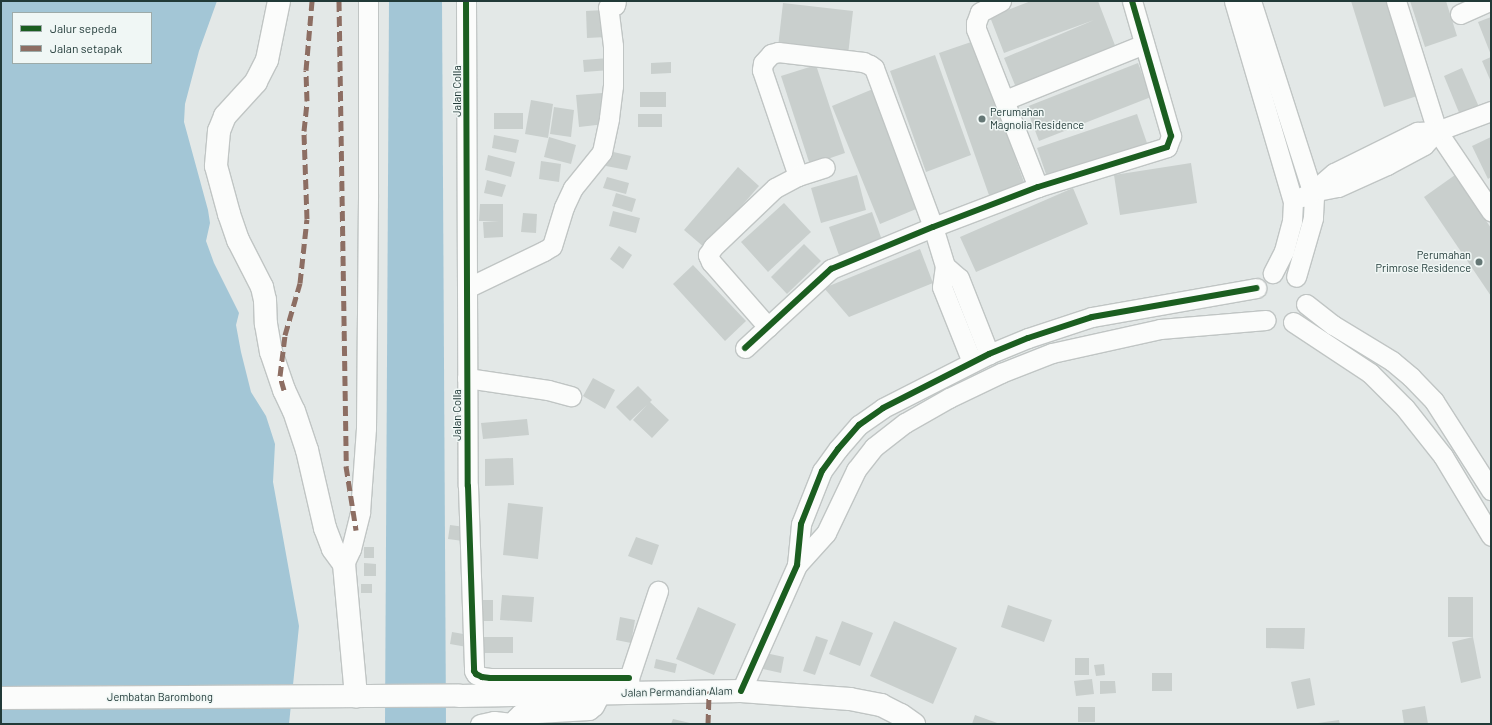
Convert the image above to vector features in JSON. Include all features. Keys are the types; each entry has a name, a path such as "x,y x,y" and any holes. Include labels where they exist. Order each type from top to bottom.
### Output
{"main road":[{"path":"279,1 267,60 256,82 225,116 219,131 216,166 229,214 238,240 262,288 265,300 266,324 271,352 284,390 294,411 307,450 325,528 333,549 344,564 363,696"},
{"name":"Jalan Permandian Alam","path":"363,696 600,694 629,686 741,691 850,699 881,705 901,715 914,724"},
{"name":"Jembatan Barombong","path":"1,698 363,696"}],"street":[{"path":"344,564 351,549 360,512 366,428 368,1"},
{"name":"Jalan Colla","path":"466,1 468,486 474,671 476,674 486,677 629,686"},
{"path":"467,288 552,246 564,207 573,188 602,152 609,118 613,86 613,46 608,8 615,5 616,1"},
{"path":"1001,1 980,12 976,23 976,29 1038,187"},
{"path":"745,348 831,269 933,227 1038,187 1167,147 1171,136 1132,1"},
{"path":"1234,1 1293,202 1292,221 1284,251 1273,273"},
{"path":"1251,1 1314,197 1313,218 1296,277"},
{"path":"1396,1 1436,131 1491,211"},
{"path":"1460,14 1489,1"},
{"path":"1005,100 1144,44"},
{"path":"798,176 762,70 762,63 771,54 778,52 870,64 874,68 933,227 945,266 942,287 972,362"},
{"path":"1293,202 1312,192 1334,172 1417,132 1436,131 1491,111"},
{"path":"768,327 711,262 708,255 713,247 775,188 798,176 825,168"},
{"path":"945,266 959,278 989,354"},
{"path":"1281,272 1296,277 1305,289 1306,304 1304,311 1293,322 1279,325 1266,320 1256,310 1254,303 1256,288 1260,281 1273,273 1281,272"},
{"path":"741,691 796,565 801,524 822,471 838,449 859,425 883,408 972,362 1028,338 1092,317 1186,300 1230,294 1256,288"},
{"path":"1306,304 1333,325 1392,361 1411,377 1434,401 1491,490"},
{"path":"1134,309 1139,334"},
{"path":"796,565 826,533 856,470 874,448 905,423 949,398 1001,373 1052,354 1160,329 1266,320"},
{"path":"1293,322 1370,373 1405,408 1443,456 1491,536"},
{"path":"467,378 548,390 571,396"},
{"path":"629,686 658,592"},
{"path":"480,724 494,721 514,724 516,718 520,714 589,710 594,706 600,694"}],"water":[{"path":"1,1 217,1 199,51 185,104 184,122 208,210 210,223 206,241 214,263 239,313 236,325 251,392 266,416 275,444 273,482 299,626 289,724 1,724"},
{"path":"389,1 442,1 446,724 385,724"}],"building":[{"path":"1031,1 1098,1 1116,48 1017,90 1004,58 1094,20 1004,53 990,17"},
{"path":"1351,1 1388,1 1417,96 1384,107"},
{"path":"1410,1 1446,1 1457,36 1425,47"},
{"path":"783,3 853,11 848,55 778,47"},
{"path":"605,10 606,37 587,38 586,11"},
{"path":"1491,17 1491,55 1478,22"},
{"name":"Perumahan Magnolia Residence","path":"974,41 1025,185 990,198 939,53"},
{"name":"Perumahan Magnolia Residence","path":"935,55 971,155 926,172 890,71"},
{"path":"1491,57 1491,82 1482,61"},
{"path":"609,58 610,70 584,72 583,60"},
{"path":"671,62 671,73 651,74 651,63"},
{"name":"Perumahan Magnolia Residence","path":"1138,63 1151,97 1039,141 1026,107"},
{"path":"816,65 845,153 810,165 781,76"},
{"path":"1462,68 1479,107 1460,115 1444,76"},
{"path":"873,89 921,207 880,224 832,106"},
{"path":"640,92 666,92 666,107 640,107"},
{"path":"602,93 605,124 579,127 576,95"},
{"path":"531,100 553,104 548,138 525,134"},
{"path":"554,107 574,110 571,137 550,134"},
{"path":"494,113 523,113 523,129 494,129"},
{"path":"638,114 662,114 662,127 638,127"},
{"name":"Perumahan Magnolia Residence","path":"1137,114 1148,146 1048,180 1037,148"},
{"path":"494,135 519,140 516,153 492,148"},
{"path":"549,137 576,145 571,164 544,157"},
{"path":"1491,137 1491,177 1488,179 1472,146"},
{"path":"609,151 631,156 627,170 606,166"},
{"path":"488,155 515,162 511,177 485,170"},
{"path":"541,161 561,164 559,182 539,179"},
{"path":"1191,163 1197,203 1120,215 1114,175"},
{"path":"738,167 759,186 705,248 684,230"},
{"path":"857,175 866,210 821,223 811,188"},
{"name":"Perumahan Primrose Residence","path":"1455,175 1491,228 1491,296 1424,197"},
{"path":"607,177 629,183 626,194 603,188"},
{"path":"487,180 506,185 502,197 484,193"},
{"path":"1073,188 1088,224 976,272 960,237"},
{"path":"616,193 636,199 632,212 612,206"},
{"path":"784,203 811,232 768,272 741,242"},
{"path":"480,204 503,204 503,237 484,238 483,222 499,221 479,221"},
{"path":"613,211 640,218 636,233 609,226"},
{"path":"872,212 883,243 840,258 829,227"},
{"path":"523,213 537,214 536,233 521,232"},
{"path":"804,244 821,261 787,294 771,277"},
{"path":"619,246 632,255 623,269 610,259"},
{"path":"920,249 933,283 849,317 824,288"},
{"path":"693,265 746,321 725,341 673,284"},
{"path":"593,378 615,390 605,409 583,396"},
{"path":"638,386 652,400 650,402 669,420 652,438 633,420 647,405 630,421 616,407"},
{"path":"527,419 529,435 483,439 481,423"},
{"path":"513,458 514,485 485,486 485,459"},
{"path":"508,503 543,507 538,559 503,555"},
{"path":"450,525 465,527 463,541 448,539"},
{"path":"636,537 659,545 652,565 628,556"},
{"path":"364,547 374,547 374,558 364,558"},
{"path":"364,563 376,564 376,576 364,576"},
{"path":"361,584 372,584 372,593 361,593"},
{"path":"502,595 534,597 532,622 500,620"},
{"path":"1448,597 1473,597 1473,637 1448,637"},
{"path":"480,600 493,600 493,621 480,621"},
{"path":"1008,605 1052,620 1044,642 1001,627"},
{"path":"698,607 736,624 714,675 676,659"},
{"path":"620,617 635,620 631,643 616,640"},
{"path":"842,621 873,633 860,666 829,654"},
{"path":"894,621 957,648 933,704 870,676"},
{"path":"1266,628 1305,628 1304,649 1266,648"},
{"path":"452,632 469,635 467,647 450,644"},
{"path":"816,636 828,640 815,675 803,671"},
{"path":"480,637 513,637 513,653 480,653"},
{"path":"1473,637 1481,678 1461,683 1452,642"},
{"path":"761,652 784,657 781,673 758,668"},
{"path":"1075,658 1089,658 1089,675 1075,675"},
{"path":"656,659 677,664 675,673 654,668"},
{"path":"1104,664 1105,675 1096,676 1094,665"},
{"path":"1152,673 1172,673 1172,691 1152,691"},
{"path":"1310,678 1315,705 1297,709 1291,682"},
{"path":"1092,679 1094,694 1076,696 1074,681"},
{"path":"1100,681 1115,681 1116,693 1100,694"},
{"path":"1425,706 1428,724 1404,724 1402,710"},
{"path":"1078,707 1095,707 1095,722 1078,722"},
{"path":"975,715 1000,724 972,724"},
{"path":"673,719 690,723 690,724 671,724"},
{"path":"1339,720 1340,724 1318,724 1318,723"}],"marked path":[{"path":"284,390 280,376 285,335 300,283 307,219 304,131 307,101 306,70 312,1"},
{"path":"339,1 346,466 356,530"},
{"path":"708,724 709,691"}],"cycle path":[{"path":"466,1 468,486 474,671 482,677 490,678 629,678"},
{"path":"745,348 831,269 933,227 1038,187 1167,147 1171,136 1132,1"},
{"path":"741,691 797,565 801,524 822,471 838,449 859,425 883,408 989,354 1028,338 1092,317 1256,288"}],"place":[{"name":"Perumahan Magnolia Residence","path":"982,119"},
{"name":"Perumahan Primrose Residence","path":"1479,262"}]}
